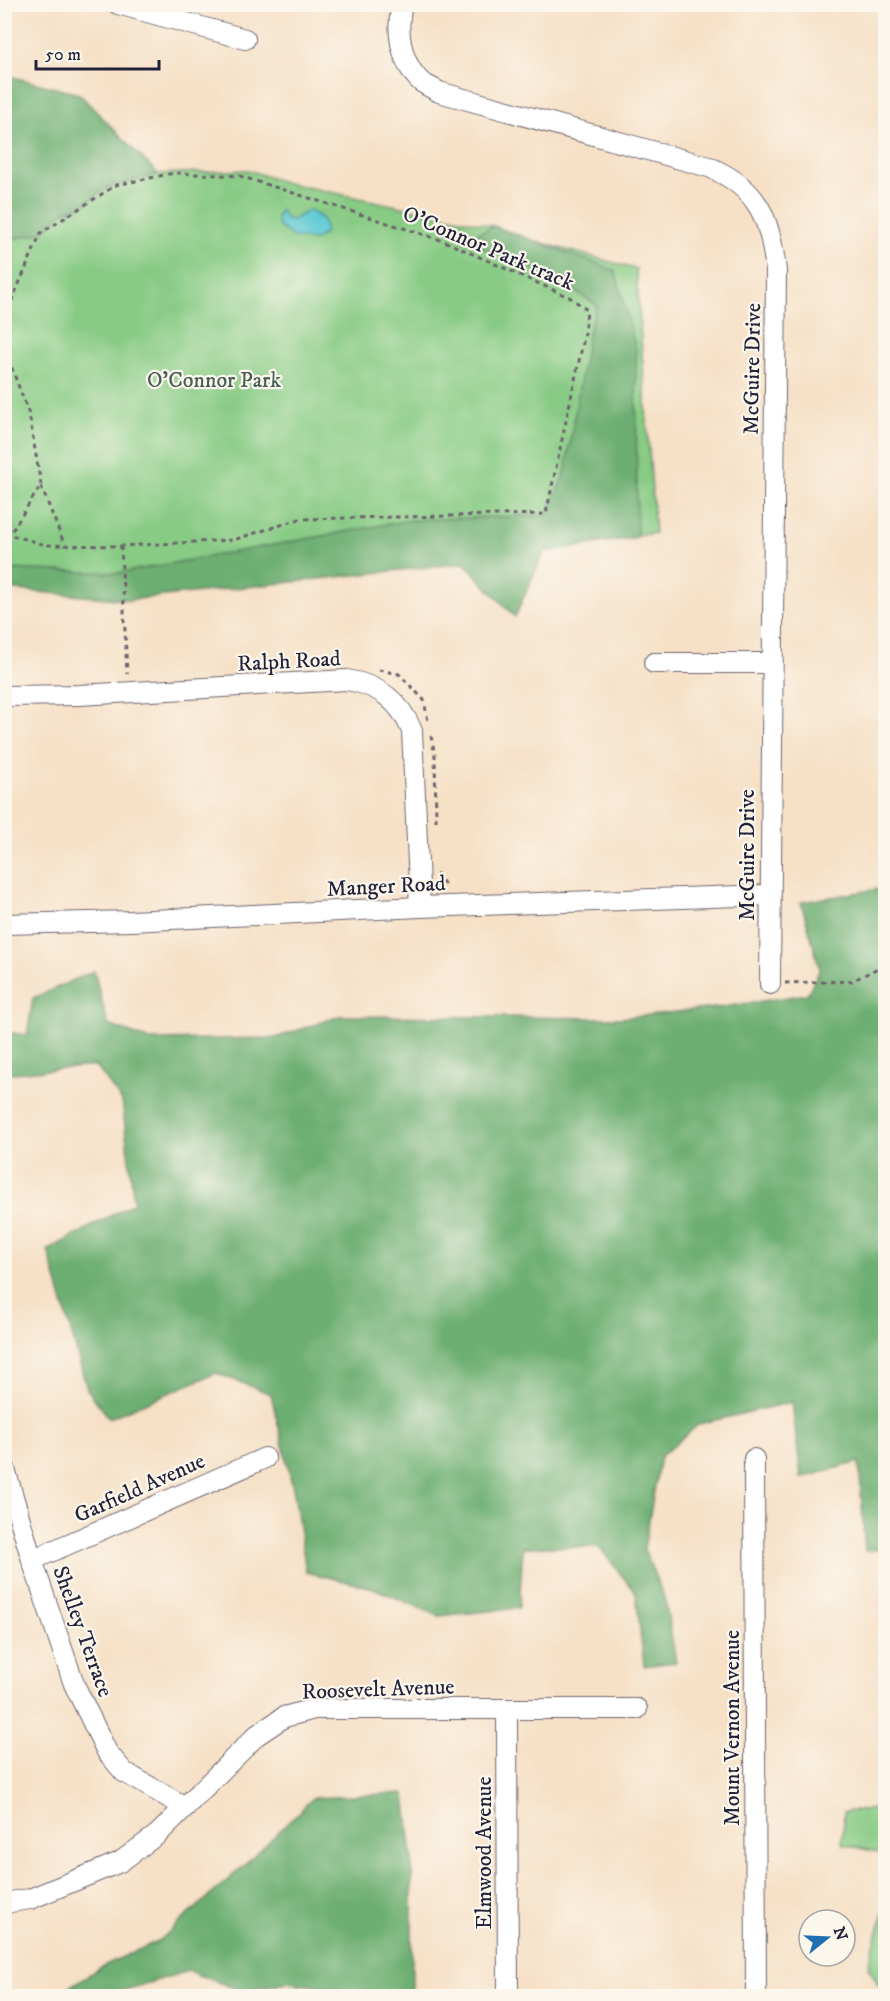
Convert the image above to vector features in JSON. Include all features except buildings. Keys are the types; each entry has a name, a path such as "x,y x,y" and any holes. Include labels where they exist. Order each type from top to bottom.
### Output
{"street":[{"path":"118,4 245,39"},
{"name":"McGuire Drive","path":"402,4 399,33 405,57 419,80 439,92 709,167 729,175 762,209 771,231 776,270 770,984"},
{"path":"654,663 771,663"},
{"name":"Ralph Road","path":"4,696 79,695 347,680 375,687 398,705 412,731 420,907"},
{"name":"Manger Road","path":"4,924 131,921 420,907 769,895"},
{"name":"Garfield Avenue","path":"32,1560 265,1458"},
{"name":"Mount Vernon Avenue","path":"754,1459 756,1996"},
{"name":"Shelley Terrace","path":"4,1467 32,1560 74,1684 107,1752 124,1772 185,1807"},
{"name":"Roosevelt Avenue","path":"4,1903 30,1899 120,1862 147,1843 257,1735 291,1714 314,1709 638,1709"},
{"name":"Elmwood Avenue","path":"507,1710 508,1996"}],"path":[{"name":"O'Connor Park track","path":"4,533 46,545 64,546 232,540 300,519 546,514 585,333 586,310 571,298 444,241 240,176 174,173 116,184 41,233 12,300 5,330 8,358 29,414 41,485 64,546"},
{"path":"10,534 41,485"},
{"path":"770,984 852,981 878,968 885,968"}],"green space":[{"path":"5,75 79,94 158,174 106,188 83,205 63,212 41,233 5,240"},
{"name":"O'Connor Park","path":"5,166 158,174 248,170 287,183 493,226 532,240 636,269 655,533 128,600 5,573"},
{"path":"493,226 615,270 636,349 637,537 544,552 515,617 464,563 128,600 5,589 5,569 119,573 410,520 547,515 565,473 589,329 597,305 548,275 463,240"},
{"path":"885,888 885,1548 865,1551 859,1462 801,1478 792,1402 699,1424 660,1457 644,1549 665,1600 676,1662 644,1666 636,1593 599,1547 523,1547 519,1608 439,1616 373,1588 306,1572 294,1493 271,1394 216,1373 109,1418 87,1389 48,1250 134,1203 122,1101 96,1066 13,1073 5,1071 5,1032 27,1035 33,998 94,971 108,1025 150,1040 275,1038 340,1016 620,1018 724,1007 807,994 820,969 801,902"},
{"path":"405,1793 412,1857 412,1996 376,1996 287,1982 244,1992 188,1971 105,1996 55,1996 101,1967 160,1940 249,1861 313,1798"},
{"path":"885,1808 885,1854 842,1844 844,1812"},
{"path":"885,1906 885,1995 868,1967"}],"water":[{"path":"281,210 285,218 293,220 309,210 323,219 326,232 315,240 295,238 278,226 277,216"}]}
